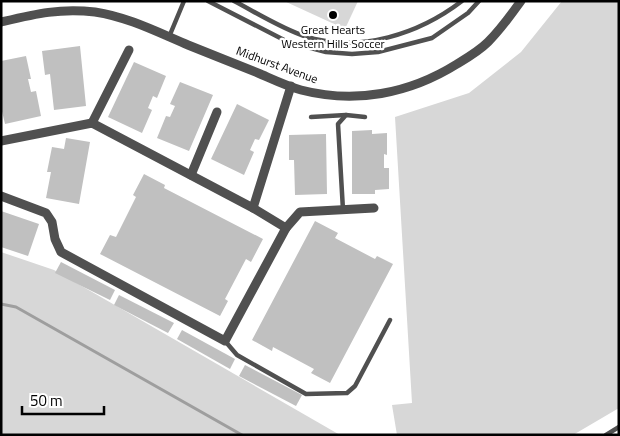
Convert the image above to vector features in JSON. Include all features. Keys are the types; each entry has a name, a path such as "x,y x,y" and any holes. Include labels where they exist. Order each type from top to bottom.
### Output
{"street":[{"name":"Midhurst Avenue","path":"1,22 46,11 71,10 96,13 133,21 292,86 332,96 359,97 415,86 441,74 486,44 521,1"},
{"path":"92,122 129,50"},
{"path":"253,208 292,86"},
{"path":"191,175 217,112"},
{"path":"1,141 92,122 253,208 286,228"},
{"path":"1,196 46,213 52,222 55,240 61,252 225,341 286,228 300,212 374,208"}],"lane":[{"path":"169,37 184,1"},
{"path":"208,1 288,42 326,52 352,54 378,52 432,38 468,13 479,1"},
{"path":"234,1 306,37 331,42 350,43 402,35 434,20 462,1"},
{"path":"343,210 338,124 346,115"},
{"path":"311,117 346,115 365,117"},
{"path":"225,341 237,355 306,394 347,393 355,386 390,320"},
{"path":"606,435 619,427"}],"shaded area":[{"name":"Great Hearts Western Hills Soccer","path":"284,1 358,1 345,29"},
{"path":"562,1 619,1 619,408 573,435 397,435 392,405 412,403 395,117 469,93 521,52"},
{"path":"1,252 54,270 340,435 1,435"}],"building":[{"path":"80,46 86,106 54,110 50,74 45,75 42,51"},
{"path":"26,56 31,79 28,79 31,92 36,91 41,116 5,124 1,107 1,61"},
{"path":"134,62 166,76 157,98 153,96 148,108 152,110 142,133 108,117"},
{"path":"180,82 213,95 189,151 157,138 166,116 170,117 175,106 170,104"},
{"path":"237,104 269,120 259,140 255,139 250,150 254,152 244,175 211,159"},
{"path":"372,130 372,134 387,133 387,155 384,154 384,168 389,168 389,189 375,190 375,194 352,194 352,131"},
{"path":"326,134 327,194 295,195 294,160 289,160 289,135"},
{"path":"66,138 90,142 79,204 46,198 51,172 47,172 52,147 64,149"},
{"path":"144,174 165,185 164,188 263,239 251,262 246,259 225,299 228,301 220,316 100,254 110,235 116,237 136,197 133,195"},
{"path":"1,211 39,224 28,256 1,247"},
{"path":"315,221 338,233 335,238 375,259 377,256 393,264 330,383 311,373 314,369 273,347 272,351 252,340"},
{"path":"61,262 115,290 110,300 55,273"},
{"path":"119,295 174,323 168,333 114,305"},
{"path":"182,330 235,359 230,369 177,339"},
{"path":"245,365 302,395 296,406 239,376"}],"waterway":[{"path":"1,304 16,307 242,435"}],"place":[{"name":"Great Hearts Western Hills Soccer","path":"333,15"}]}
